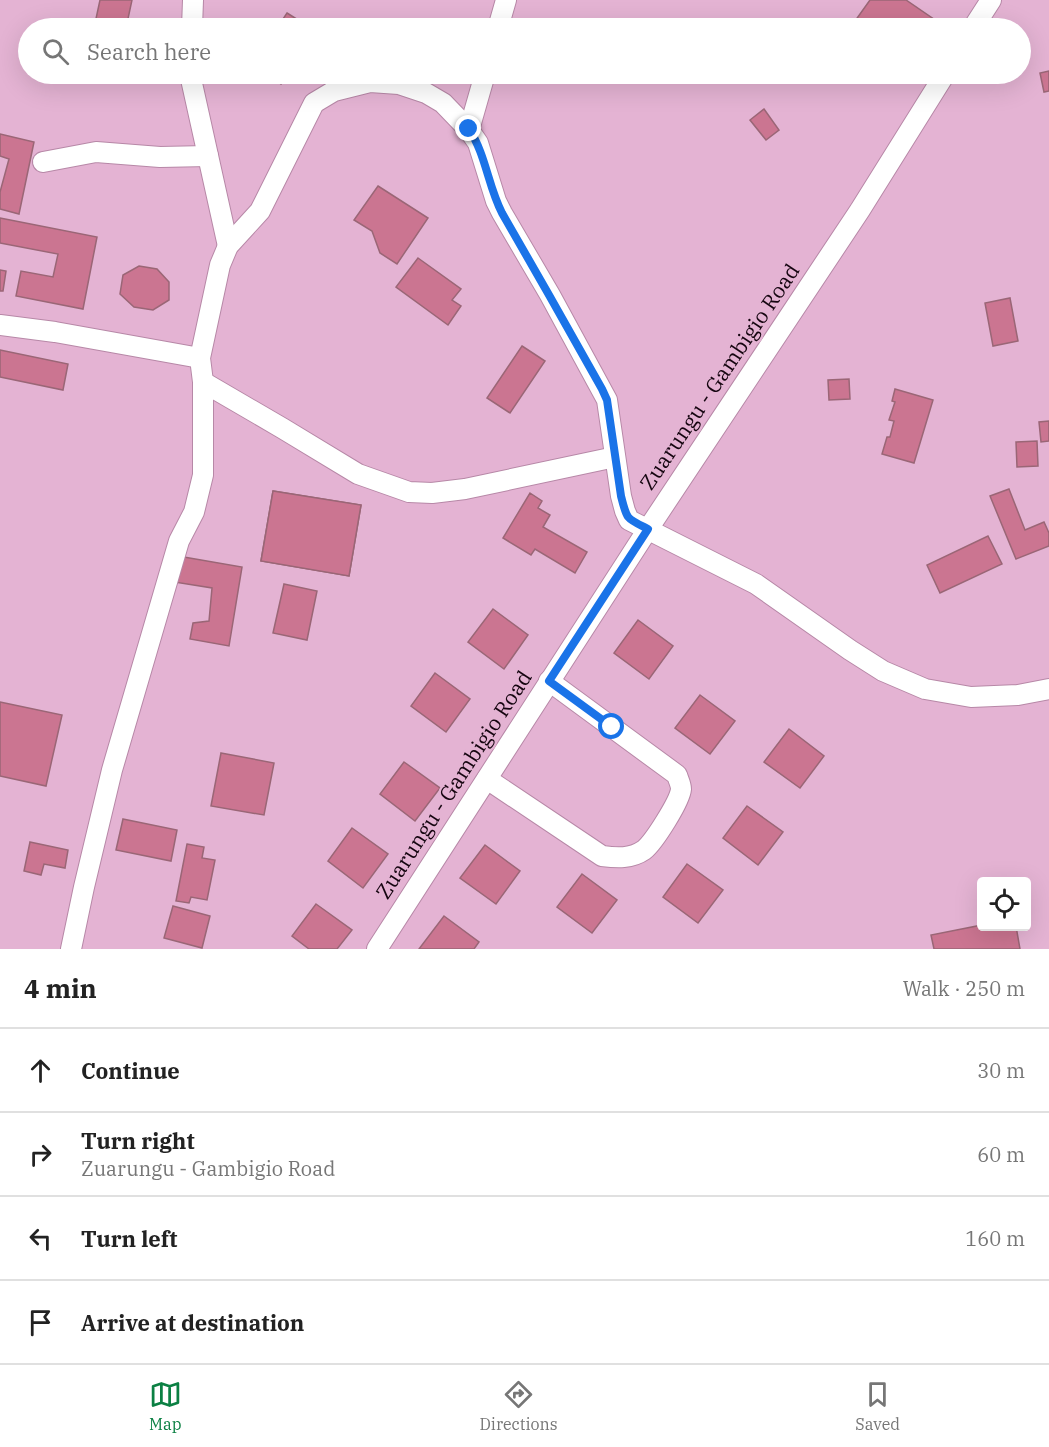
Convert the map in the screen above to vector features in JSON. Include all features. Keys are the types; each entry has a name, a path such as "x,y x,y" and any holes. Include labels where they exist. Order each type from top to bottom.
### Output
{"street":[{"path":"192,18 193,0"},
{"path":"501,18 506,0"},
{"path":"979,18 991,0"},
{"path":"192,84 228,246"},
{"path":"71,949 112,770 179,541 194,512 203,475 203,382 200,358 220,265 228,246 260,211 314,103 334,91 362,84"},
{"path":"399,84 426,93 443,103 469,129 478,143 502,213 607,400 621,496 629,520 756,584 883,671 925,689 971,698 1018,695 1049,689"},
{"path":"469,129 482,84"},
{"name":"Zuarungu - Gambigio Road","path":"376,949 648,529 860,210 939,84"},
{"path":"43,162 96,152 160,157 208,156"},
{"path":"0,325 55,332 200,358"},
{"path":"203,382 358,474 409,492 432,493 465,489 615,457"},
{"path":"487,779 602,856 619,858 645,849 666,819 678,800 681,787 677,775 549,681"}],"building":[{"path":"100,0 132,0 128,18 96,18"},
{"path":"870,0 906,0 932,18 857,18"},
{"path":"287,13 295,18 284,18"},
{"path":"1049,71 1049,91 1044,92 1040,73"},
{"path":"764,109 779,130 766,140 750,120"},
{"path":"0,134 34,142 19,214 0,209 0,192 9,159 0,156"},
{"path":"378,186 428,218 397,264 380,253 372,231 354,220"},
{"path":"0,218 97,237 83,309 16,296 21,271 53,277 58,254 0,243"},
{"path":"418,258 461,289 452,300 461,306 448,325 396,287"},
{"path":"139,266 157,269 169,282 169,300 153,310 134,307 120,294 123,275"},
{"path":"0,270 6,271 3,291 0,291"},
{"path":"1010,298 1018,341 993,346 985,303"},
{"path":"522,346 545,361 510,413 487,398"},
{"path":"0,350 68,364 63,390 0,377"},
{"path":"849,379 850,399 829,400 828,380"},
{"path":"895,389 933,400 914,463 882,454 894,421 889,420 895,402 892,401"},
{"path":"1049,421 1049,441 1041,442 1039,422"},
{"path":"1037,441 1038,466 1017,467 1016,442"},
{"path":"1009,489 1025,530 1044,522 1049,533 1049,546 1016,559 990,496"},
{"path":"273,491 361,505 349,576 261,561","holes":["291,512 332,519 325,557 284,550"]},
{"path":"273,491 361,505 349,576 261,561"},
{"path":"530,493 542,501 538,508 550,515 543,527 587,552 575,573 535,549 531,555 503,538"},
{"path":"988,536 1002,564 940,593 927,565"},
{"path":"178,556 242,567 229,646 190,639 193,623 209,621 212,588 174,582"},
{"path":"284,584 317,591 307,640 273,633"},
{"path":"493,609 528,635 504,669 468,642"},
{"path":"638,620 673,646 649,679 614,653"},
{"path":"435,673 470,699 446,732 411,706"},
{"path":"700,695 735,721 710,754 675,728"},
{"path":"0,702 62,715 46,786 0,776"},
{"path":"789,729 824,756 800,788 764,762"},
{"path":"221,753 274,763 264,815 211,806"},
{"path":"404,762 440,788 415,821 380,794"},
{"path":"747,806 783,832 758,865 723,838"},
{"path":"123,819 177,830 171,861 116,850"},
{"path":"352,828 388,854 363,888 328,861"},
{"path":"30,842 68,850 65,868 44,864 41,875 24,871"},
{"path":"187,844 204,847 202,858 215,860 207,900 191,897 189,903 176,901"},
{"path":"485,845 520,871 496,904 460,878"},
{"path":"687,864 723,890 698,923 663,897"},
{"path":"582,874 617,900 592,933 557,907"},
{"path":"316,904 352,930 337,949 309,949 292,936"},
{"path":"173,906 210,916 202,948 164,938"},
{"path":"444,916 479,942 474,949 419,949"},
{"path":"977,926 977,931 1017,931 1020,949 934,949 931,935"}],"route":[{"path":"469,129 478,143 502,213 607,400 625,512 629,520 648,529 549,681 612,727"}]}
